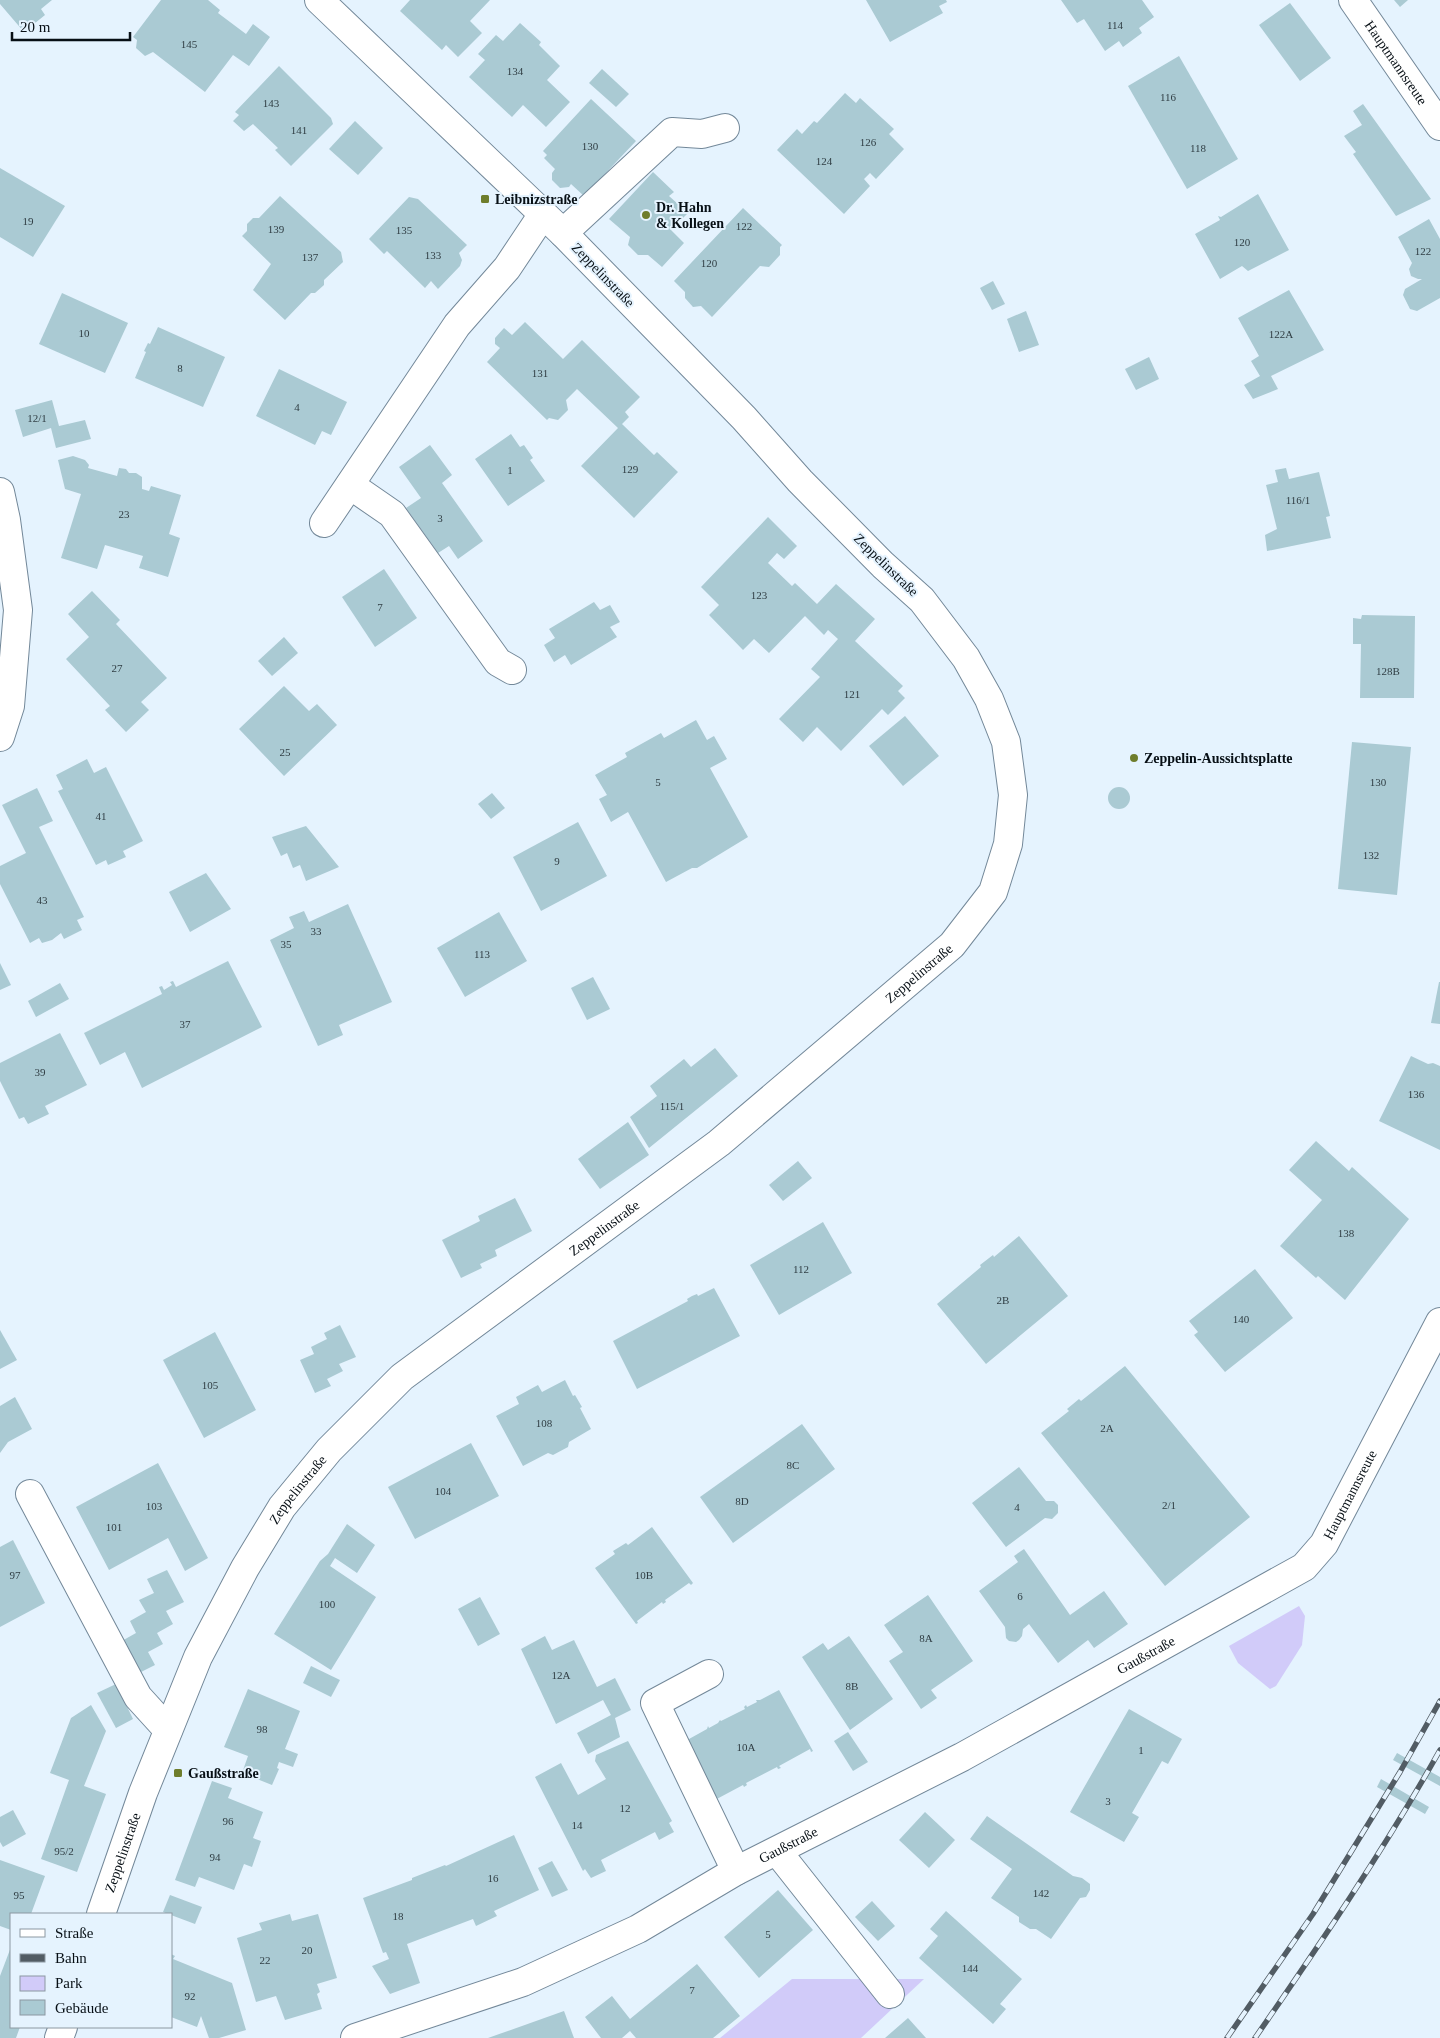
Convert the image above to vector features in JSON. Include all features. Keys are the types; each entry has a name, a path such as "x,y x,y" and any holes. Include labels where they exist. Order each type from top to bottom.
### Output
{"street":[{"name":"Hauptmannsreute","path":"1353,0 1440,126"},
{"name":"Zeppelinstraße","path":"101,1913 143,1793 198,1657 245,1568 282,1507 329,1450 402,1378 719,1143 952,946 993,892 1008,844 1013,795 1006,742 989,699 966,658 922,600 883,565 744,418 332,4"},
{"path":"563,234 672,132 702,134 725,128"},
{"path":"324,523 457,325 507,268 543,214"},
{"path":"350,485 392,514 498,662 512,670"},
{"path":"0,492 6,520 18,610 10,706 0,737"},
{"name":"Hauptmannsreute","path":"1208,1621 1304,1567 1324,1544 1440,1322"},
{"path":"30,1494 138,1697 168,1730"},
{"name":"Gaußstraße","path":"355,2038 523,1982 638,1929 736,1871 962,1757 1208,1621"},
{"path":"709,1674 655,1703 736,1871"},
{"path":"777,1851 890,1994"}],"green space":[{"path":"1299,1606 1305,1616 1302,1645 1276,1686 1270,1689 1238,1663 1229,1646"},
{"path":"792,1979 924,1979 861,2038 720,2038"}],"building":[{"path":"0,0 52,0 41,9 45,15 24,32 0,4"},
{"path":"161,0 208,0 220,10 218,13 246,34 253,24 270,37 249,66 233,55 205,92 153,52 145,56 136,48 137,40 133,37"},
{"path":"410,0 490,0 470,21 482,33 458,57 446,45 442,50 400,11"},
{"path":"866,0 946,0 947,2 939,6 943,13 890,42"},
{"path":"1061,0 1142,0 1154,17 1139,28 1142,33 1123,47 1119,41 1105,51 1084,19 1077,23"},
{"path":"1394,0 1408,0 1400,7"},
{"path":"1290,3 1331,58 1300,81 1259,25"},
{"path":"520,23 541,42 539,45 560,66 547,80 570,102 546,127 523,105 512,117 469,77 485,60 478,54 496,35 503,41"},
{"path":"1179,56 1238,159 1187,189 1128,86"},
{"path":"279,66 331,118 333,124 291,166 275,150 278,148 253,124 244,131 233,121 239,115 235,112"},
{"path":"602,69 629,94 616,107 589,83"},
{"path":"845,93 856,103 860,98 894,129 889,134 904,149 876,179 870,173 864,179 870,186 844,214 777,150 797,129 802,134 814,121 817,123"},
{"path":"591,99 636,141 584,196 571,184 569,187 560,188 552,180 552,173 555,169 544,158 547,155 543,151"},
{"path":"1363,104 1431,199 1396,216 1353,154 1356,152 1344,136 1362,125 1353,111"},
{"path":"355,121 383,148 358,175 329,149"},
{"path":"0,168 65,206 33,257 0,237"},
{"path":"653,172 674,192 669,196 688,213 671,230 684,243 662,267 648,255 638,255 628,245 630,237 609,219"},
{"path":"1258,194 1289,250 1248,271 1242,266 1220,279 1195,234 1220,220 1218,216 1221,217"},
{"path":"280,196 341,252 343,262 324,280 324,285 315,293 311,293 285,320 253,290 271,264 242,236 247,231 247,224 253,218 259,218"},
{"path":"409,197 418,199 467,245 459,253 462,260 460,266 438,289 431,281 425,288 387,251 384,254 369,239"},
{"path":"743,208 782,245 780,247 780,255 769,267 760,266 712,317 701,306 693,307 685,298 685,292 674,281"},
{"path":"1429,219 1440,239 1440,298 1417,311 1410,309 1403,295 1405,289 1422,279 1411,276 1409,269 1412,263 1398,237"},
{"path":"993,281 1005,304 992,310 980,288"},
{"path":"1289,290 1324,350 1271,376 1278,389 1253,399 1244,385 1260,376 1251,361 1259,356 1238,318"},
{"path":"62,293 128,323 105,373 39,344"},
{"path":"1026,311 1039,345 1019,352 1007,319"},
{"path":"525,322 563,359 582,340 640,397 625,412 629,417 622,424 654,455 657,452 678,472 634,518 581,466 618,428 577,389 566,400 568,410 558,420 549,418 547,420 487,362 500,348 495,344 495,338 504,328 512,335"},
{"path":"158,327 225,357 203,407 135,378 146,352 144,351 148,343 150,344"},
{"path":"1149,357 1159,379 1136,390 1125,369"},
{"path":"279,369 347,402 331,435 322,431 315,445 256,416"},
{"path":"52,400 59,426 85,420 91,439 56,448 51,428 23,437 15,410"},
{"path":"511,434 520,447 524,445 533,458 530,460 545,481 508,506 475,459"},
{"path":"430,445 452,475 442,483 483,541 458,559 449,546 438,553 406,508 421,498 399,467"},
{"path":"73,456 85,460 89,465 88,468 117,476 119,468 126,469 129,473 136,473 142,477 142,489 149,491 151,486 181,495 169,534 180,538 168,577 139,568 143,556 105,545 97,569 61,558 81,494 65,489 58,460"},
{"path":"1286,468 1289,479 1319,472 1330,516 1326,517 1331,538 1267,551 1265,535 1277,529 1266,485 1278,482 1275,470"},
{"path":"768,517 797,546 784,559 777,553 768,563 792,586 795,583 817,604 836,584 875,619 855,641 903,686 898,691 905,698 888,715 882,709 841,751 817,727 803,742 779,719 820,677 811,669 838,639 828,630 824,635 805,616 769,653 754,639 743,650 709,615 719,605 701,587"},
{"path":"384,569 417,618 375,647 342,597"},
{"path":"92,591 120,620 116,624 167,678 141,702 149,710 126,732 105,710 110,706 66,659 89,637 68,614"},
{"path":"594,602 600,610 610,605 620,622 610,627 617,637 571,665 565,655 554,662 544,645 555,638 549,629"},
{"path":"1362,615 1415,616 1414,698 1360,698 1361,644 1353,644 1353,618 1361,619"},
{"path":"284,637 298,653 272,676 258,661"},
{"path":"284,686 309,711 317,704 337,725 284,776 239,729"},
{"path":"905,716 939,756 903,786 869,746"},
{"path":"696,720 707,740 714,736 727,759 710,768 748,837 697,868 692,868 666,882 628,812 611,822 599,799 607,795 595,775 627,757 625,753 661,733 664,738"},
{"path":"1352,742 1411,747 1397,895 1338,889"},
{"path":"87,759 94,773 106,767 143,841 123,851 126,857 108,865 106,860 96,865 58,791 63,789 56,775"},
{"path":"1119,787 1127,790 1130,798 1127,806 1119,809 1111,806 1108,798 1111,790"},
{"path":"37,788 53,821 39,827 84,917 77,920 82,930 64,939 61,933 52,940 42,943 39,938 30,943 0,884 0,866 26,853 2,805"},
{"path":"492,793 505,808 491,819 478,804"},
{"path":"578,822 607,876 541,911 513,857"},
{"path":"306,826 339,867 306,881 300,865 293,868 287,853 281,856 272,837"},
{"path":"206,873 231,909 190,932 169,892"},
{"path":"348,904 392,1002 339,1025 343,1035 318,1046 270,940 294,928 289,917 304,911 309,922"},
{"path":"499,912 527,961 465,997 437,948"},
{"path":"228,961 262,1027 142,1088 125,1052 100,1065 84,1033 162,994 159,987 162,986 164,990 172,985 170,982 173,981 176,987"},
{"path":"0,963 11,985 0,990"},
{"path":"593,977 610,1009 587,1020 571,988"},
{"path":"1440,982 1440,1024 1431,1023"},
{"path":"60,983 69,999 36,1017 28,1001"},
{"path":"60,1033 87,1085 45,1106 49,1114 28,1124 24,1117 19,1119 0,1081 0,1063"},
{"path":"715,1048 738,1076 649,1148 630,1117 657,1096 650,1086 684,1059 691,1067"},
{"path":"1411,1056 1428,1064 1433,1063 1440,1066 1440,1150 1379,1121"},
{"path":"628,1122 649,1155 600,1189 578,1159"},
{"path":"1316,1141 1349,1171 1352,1167 1409,1219 1345,1300 1318,1276 1316,1278 1280,1246 1322,1200 1289,1170"},
{"path":"798,1161 812,1178 783,1201 769,1185"},
{"path":"515,1198 532,1231 495,1250 497,1256 480,1264 482,1268 461,1278 442,1240 480,1221 478,1216"},
{"path":"823,1222 852,1273 779,1315 750,1265"},
{"path":"1019,1236 1068,1296 986,1364 937,1304 981,1267 980,1265 993,1255 994,1257"},
{"path":"1255,1269 1293,1318 1225,1372 1194,1335 1198,1332 1189,1321"},
{"path":"714,1288 740,1336 637,1389 613,1341 688,1301 687,1299 692,1296 697,1294 698,1296"},
{"path":"340,1325 356,1357 339,1364 343,1371 327,1379 331,1386 315,1393 300,1360 314,1354 311,1347 327,1339 324,1333"},
{"path":"0,1330 17,1360 0,1369"},
{"path":"215,1332 256,1410 204,1438 163,1360"},
{"path":"1125,1366 1250,1517 1165,1586 1041,1433 1069,1411 1067,1409 1079,1399 1081,1401"},
{"path":"565,1380 573,1396 575,1395 582,1407 580,1408 591,1429 569,1442 568,1447 553,1455 548,1453 523,1466 496,1416 519,1404 516,1397 538,1385 542,1392"},
{"path":"15,1397 32,1429 8,1442 0,1453 0,1406"},
{"path":"802,1424 835,1469 733,1543 700,1497"},
{"path":"471,1443 499,1496 415,1539 388,1487"},
{"path":"158,1463 208,1558 185,1571 168,1538 109,1570 76,1507"},
{"path":"1019,1467 1046,1501 1054,1501 1058,1505 1058,1513 1052,1519 1045,1518 1006,1547 972,1503"},
{"path":"347,1524 375,1545 357,1573 335,1558 330,1566 376,1597 331,1670 274,1634 320,1561 328,1554"},
{"path":"652,1527 693,1583 691,1585 689,1583 665,1600 666,1602 663,1604 662,1602 637,1621 638,1623 636,1624 595,1568 615,1554 613,1551 626,1543 628,1545"},
{"path":"13,1540 45,1603 0,1627 0,1547"},
{"path":"1024,1549 1070,1615 1104,1591 1128,1624 1094,1648 1088,1640 1058,1663 1029,1624 1023,1629 1019,1640 1016,1642 1009,1641 1006,1638 1005,1627 979,1591 1018,1562 1014,1556"},
{"path":"167,1570 184,1602 166,1611 173,1624 157,1633 163,1644 148,1652 155,1665 137,1674 120,1642 136,1633 130,1621 146,1612 139,1600 154,1593 147,1579"},
{"path":"928,1595 973,1661 931,1690 937,1698 921,1709 889,1661 903,1652 884,1625"},
{"path":"480,1597 500,1634 478,1646 458,1609"},
{"path":"545,1636 552,1650 574,1640 597,1687 615,1678 631,1710 615,1718 620,1737 588,1754 577,1733 611,1715 603,1700 556,1724 521,1649"},
{"path":"849,1636 893,1699 850,1730 802,1657 823,1643 828,1650"},
{"path":"311,1666 340,1680 331,1697 303,1683"},
{"path":"116,1684 133,1719 116,1728 97,1693"},
{"path":"248,1689 300,1711 285,1749 298,1754 293,1767 279,1762 277,1768 279,1769 272,1785 242,1773 248,1756 224,1747"},
{"path":"779,1690 813,1751 811,1752 810,1749 779,1766 781,1768 778,1769 777,1767 746,1783 747,1785 744,1787 743,1785 713,1801 680,1744 707,1729 708,1726 709,1728 720,1720 745,1709 746,1705 747,1707 757,1702 756,1700 760,1700"},
{"path":"91,1705 106,1731 84,1786 106,1794 77,1872 41,1859 69,1780 50,1773 71,1718"},
{"path":"1129,1709 1182,1739 1168,1764 1162,1761 1132,1813 1139,1817 1124,1842 1070,1812"},
{"path":"848,1732 868,1762 853,1771 834,1741"},
{"path":"628,1741 672,1821 669,1823 674,1832 659,1840 655,1832 601,1860 606,1871 591,1878 585,1869 583,1871 535,1777 561,1763 578,1795 606,1779 595,1761 596,1755"},
{"path":"1397,1753 1440,1777 1440,1786 1393,1760"},
{"path":"1381,1779 1429,1807 1425,1814 1377,1787"},
{"path":"212,1781 232,1788 228,1798 263,1812 253,1838 261,1841 252,1867 244,1864 234,1890 199,1877 195,1887 175,1880"},
{"path":"13,1810 26,1834 3,1847 0,1842 0,1817"},
{"path":"925,1812 955,1840 929,1868 899,1840"},
{"path":"987,1816 1073,1876 1082,1878 1090,1884 1090,1890 1086,1897 1080,1898 1051,1939 1036,1929 1030,1929 1019,1922 1019,1917 991,1898 1012,1869 970,1839"},
{"path":"514,1835 539,1890 494,1911 497,1916 476,1926 473,1919 407,1944 420,1983 390,1994 372,1966 389,1959 386,1952 383,1953 363,1898 446,1866"},
{"path":"0,1860 45,1876 31,1913 10,1913 10,1930 0,1926"},
{"path":"552,1861 568,1890 552,1897 538,1868"},
{"path":"778,1890 813,1930 759,1978 724,1937"},
{"path":"170,1895 202,1907 195,1924 172,1915 172,1913 163,1912"},
{"path":"872,1901 895,1926 878,1941 855,1917"},
{"path":"946,1911 1022,1979 1000,2004 1006,2009 993,2024 919,1958 938,1936 930,1929"},
{"path":"290,1914 292,1921 318,1914 337,1978 317,1984 320,1992 317,1994 322,2009 285,2020 276,1996 256,2002 237,1938 262,1930 259,1923"},
{"path":"10,1950 10,2028 20,2028 16,2038 0,2038 0,1976"},
{"path":"172,1954 175,1956 173,1959 232,1983 246,2030 219,2038 209,2038 201,2016 197,2027 172,2017"},
{"path":"697,1964 740,2016 713,2038 636,2038 630,2031 622,2038 601,2038 585,2017 612,1996 630,2019"},
{"path":"564,2011 574,2038 488,2038"},
{"path":"908,2018 926,2038 885,2038"}],"railway":[{"path":"1227,2038 1313,1914 1400,1772 1440,1701"},
{"path":"1255,2038 1374,1860 1440,1750"}],"place":[{"name":"Leibnizstraße","path":"485,199"},
{"name":"Dr. Hahn & Kollegen","path":"646,215"},
{"name":"Zeppelin-Aussichtsplatte","path":"1134,758"},
{"name":"Gaußstraße","path":"178,1773"}]}
